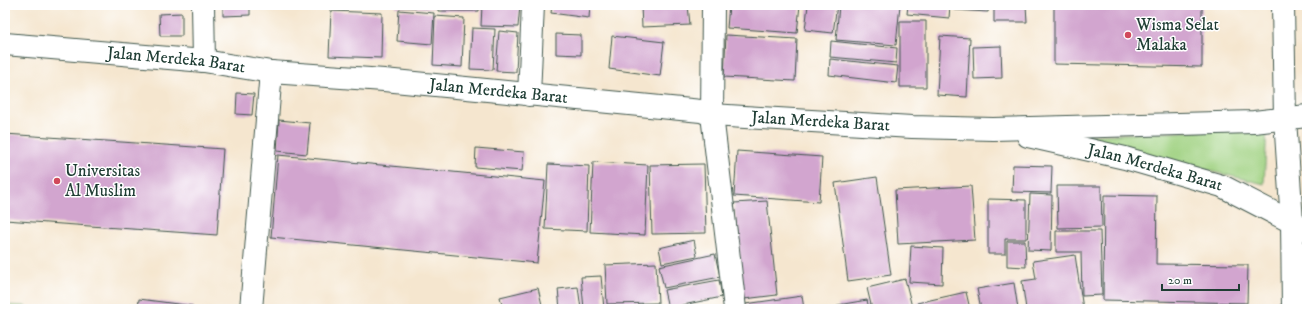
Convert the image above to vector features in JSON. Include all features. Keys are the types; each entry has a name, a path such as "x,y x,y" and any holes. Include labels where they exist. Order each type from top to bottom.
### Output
{"main road":[{"path":"203,5 204,61"},
{"path":"529,95 533,5"},
{"path":"713,5 712,115 735,309"},
{"path":"1283,5 1285,118 1299,226 1293,309"},
{"name":"Jalan Merdeka Barat","path":"5,44 204,61 271,72 384,80 701,111 712,115 912,127 993,129 1254,122 1307,116"},
{"path":"251,309 271,72"},
{"name":"Jalan Merdeka Barat","path":"993,129 1125,158 1222,186 1299,226"}],"green space":[{"path":"1267,129 1264,184 1065,136"},
{"path":"5,305 25,306 27,309 5,309"}],"building":[{"path":"223,5 250,5 250,15 223,16"},
{"path":"396,5 434,5 434,8 396,7"},
{"path":"438,5 479,5 479,11 438,11"},
{"path":"482,5 520,5 518,27 481,26"},
{"path":"552,5 590,5 589,18 551,13"},
{"path":"688,5 690,25 642,27 641,6"},
{"path":"729,5 800,5 797,33 727,28"},
{"path":"808,5 837,5 833,33 805,30"},
{"path":"839,5 900,5 896,45 836,40"},
{"path":"908,5 950,5 949,18 907,14"},
{"path":"954,5 989,5 988,12 954,10"},
{"path":"994,5 1026,5 1027,22 994,22"},
{"name":"Wisma Selat Malaka","path":"1054,5 1202,5 1202,67 1054,64"},
{"path":"399,10 434,13 432,44 397,41"},
{"path":"331,11 382,13 381,58 329,56"},
{"path":"182,13 182,36 160,36 159,14"},
{"path":"435,16 464,18 462,67 433,65"},
{"path":"900,21 926,21 926,87 900,87"},
{"path":"472,28 495,29 493,70 470,69"},
{"path":"499,31 518,33 516,72 496,71"},
{"path":"556,34 581,35 581,55 556,54"},
{"path":"726,35 797,39 795,81 724,77"},
{"path":"612,36 664,42 660,76 609,69"},
{"path":"940,36 970,38 967,97 937,95"},
{"path":"831,41 897,48 896,63 830,57"},
{"path":"1001,46 1002,78 974,79 973,47"},
{"path":"830,59 898,66 896,83 829,75"},
{"path":"237,93 254,94 252,115 236,114"},
{"path":"279,120 310,123 307,154 277,151"},
{"path":"5,134 223,149 217,235 5,220"},
{"path":"476,148 524,152 522,171 475,167"},
{"path":"737,151 822,157 819,202 734,196"},
{"path":"278,155 545,181 537,263 271,237"},
{"path":"593,162 648,165 645,235 590,232"},
{"path":"548,164 589,166 587,231 545,229"},
{"path":"704,164 706,233 652,234 650,165"},
{"path":"1013,165 1052,166 1051,193 1012,192"},
{"path":"877,177 891,275 848,281 835,183"},
{"path":"971,186 975,240 898,244 895,190"},
{"path":"1057,186 1101,186 1102,227 1058,228"},
{"path":"1030,194 1052,195 1051,251 1028,250"},
{"path":"1104,195 1157,196 1156,264 1248,265 1247,303 1103,300"},
{"path":"988,199 1026,200 1026,239 1005,239 1005,254 988,254"},
{"path":"767,201 777,295 744,299 734,203"},
{"path":"1056,231 1100,231 1102,295 1082,296 1081,252 1056,252"},
{"path":"694,240 697,256 662,263 659,248"},
{"path":"1007,241 1025,241 1026,267 1007,266"},
{"path":"911,246 943,248 942,284 909,282"},
{"path":"715,254 720,277 664,288 659,266"},
{"path":"1075,255 1083,309 1026,309 1022,281 1036,279 1033,261"},
{"path":"656,263 658,303 607,304 605,265"},
{"path":"601,276 604,309 584,309 581,277"},
{"path":"905,279 912,307 904,309 872,309 867,288"},
{"path":"719,280 722,297 668,308 664,290"},
{"path":"1014,283 1018,309 981,309 977,289"},
{"path":"578,287 581,309 560,309 558,289"},
{"path":"538,288 543,309 503,309 500,297"},
{"path":"966,292 970,309 919,309 917,303"},
{"path":"802,296 804,309 746,309 745,304"},
{"path":"139,299 193,306 193,309 138,309"},
{"path":"867,300 869,309 839,309 838,305"}],"place":[{"name":"Wisma Selat Malaka","path":"1128,35"},
{"name":"Universitas Al Muslim","path":"57,181"}]}
